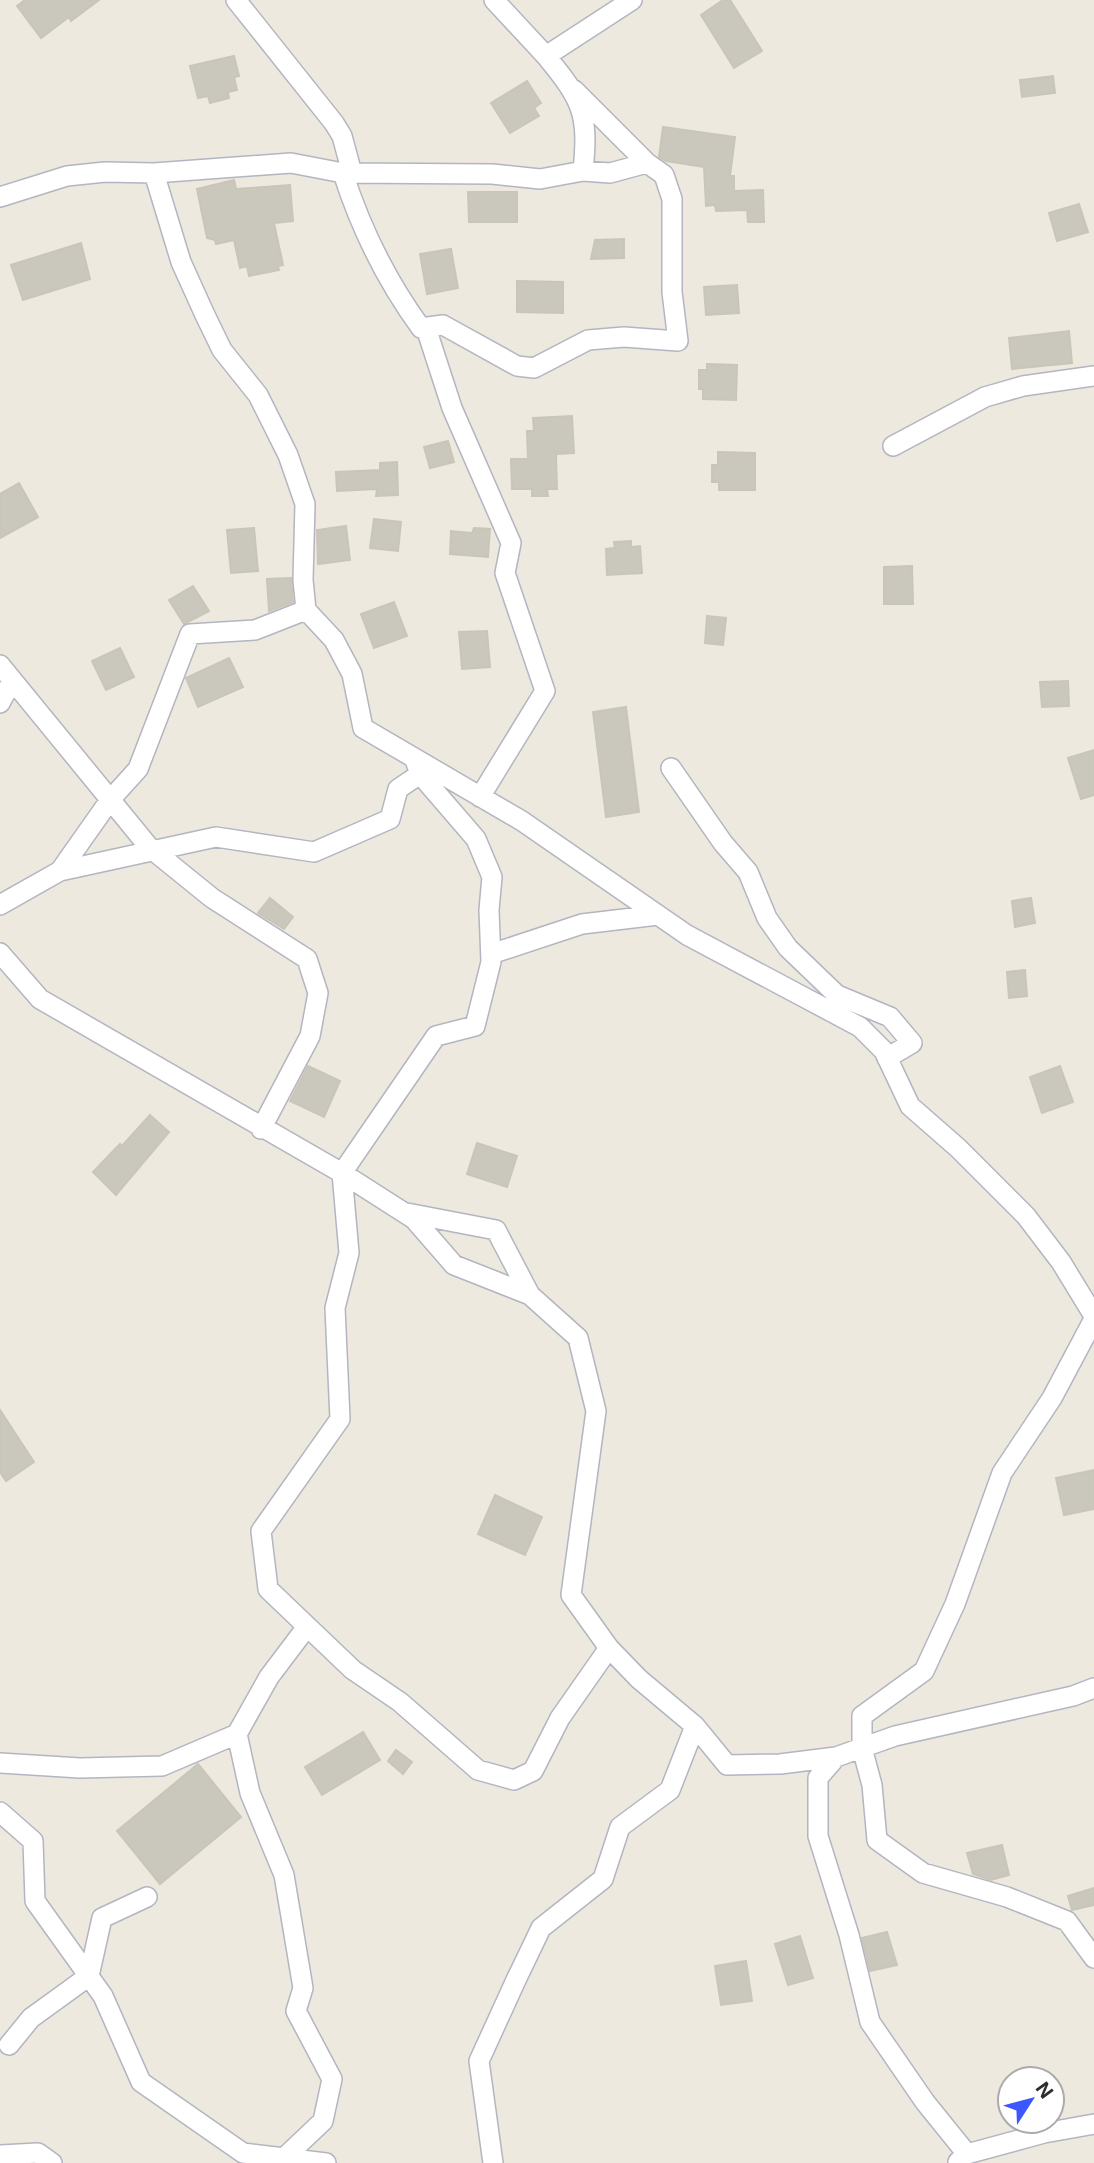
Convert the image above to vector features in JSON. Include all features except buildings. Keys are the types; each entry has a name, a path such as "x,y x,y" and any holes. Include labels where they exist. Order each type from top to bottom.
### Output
{"street":[{"path":"236,0 342,136 347,173 370,246 400,300 421,328 443,325 517,366 534,368 588,340 624,337 678,341 673,292 672,199 664,176 647,163 574,90 494,0"},
{"path":"546,56 632,0"},
{"path":"574,90 583,108 586,144 583,171"},
{"path":"0,197 68,176 105,172 154,173 291,163 347,173 492,174 540,179 583,171 610,173 647,163"},
{"path":"154,173 181,262 211,327 222,350 258,395 288,455 305,504 303,580 306,610 334,639 352,674 363,728 417,767 480,797 522,821 687,935 860,1027 874,1039 887,1058 910,1106 958,1148 1026,1216 1060,1262 1094,1318 1052,1398 1002,1473 955,1604 924,1671 862,1716 862,1748 872,1785 877,1840 923,1873 1007,1898 1067,1921 1094,1958"},
{"path":"426,328 452,408 511,543 505,573 545,691 480,797"},
{"path":"893,446 985,397 1023,386 1094,376"},
{"path":"60,871 110,800 138,769 190,634 255,630 306,610"},
{"path":"6,673 153,851 212,898 307,959 318,993 310,1037 261,1129"},
{"path":"0,703 6,673"},
{"path":"0,905 60,871 216,837 314,852 390,819 398,789 417,767"},
{"path":"417,767 476,839 492,877 489,910 491,954 475,1026 436,1036 342,1173 349,1252 335,1307 340,1419 261,1531 268,1589 353,1670 424,1722 478,1770 514,1780 533,1771 560,1717 609,1648"},
{"path":"671,768 723,843 748,872 767,918 788,948 837,995 890,1017 912,1044 887,1058"},
{"path":"491,954 582,923 658,915"},
{"path":"0,953 40,999 261,1129 342,1173 414,1219 454,1265 530,1295 578,1338 596,1411 571,1595 609,1648 639,1679 695,1726 727,1765 780,1764 836,1756 895,1736 1073,1696 1094,1688"},
{"path":"403,1212 496,1230 530,1295"},
{"path":"0,1763 80,1768 162,1766 237,1734 268,1676 306,1628"},
{"path":"493,2163 479,2061 516,1980 541,1928 603,1880 620,1827 670,1790 695,1726"},
{"path":"237,1734 250,1793 284,1875 303,1988 296,2011 332,2079 323,2121 284,2158"},
{"path":"836,1756 818,1778 818,1836 849,1936 870,2022 962,2159 1044,2133 1094,2124"},
{"path":"0,1812 33,1841 35,1901 103,1996 141,2082 243,2153 326,2163"},
{"path":"9,2045 32,2018 89,1976 102,1918 147,1897"},
{"path":"0,2155 38,2153 52,2163"}]}
